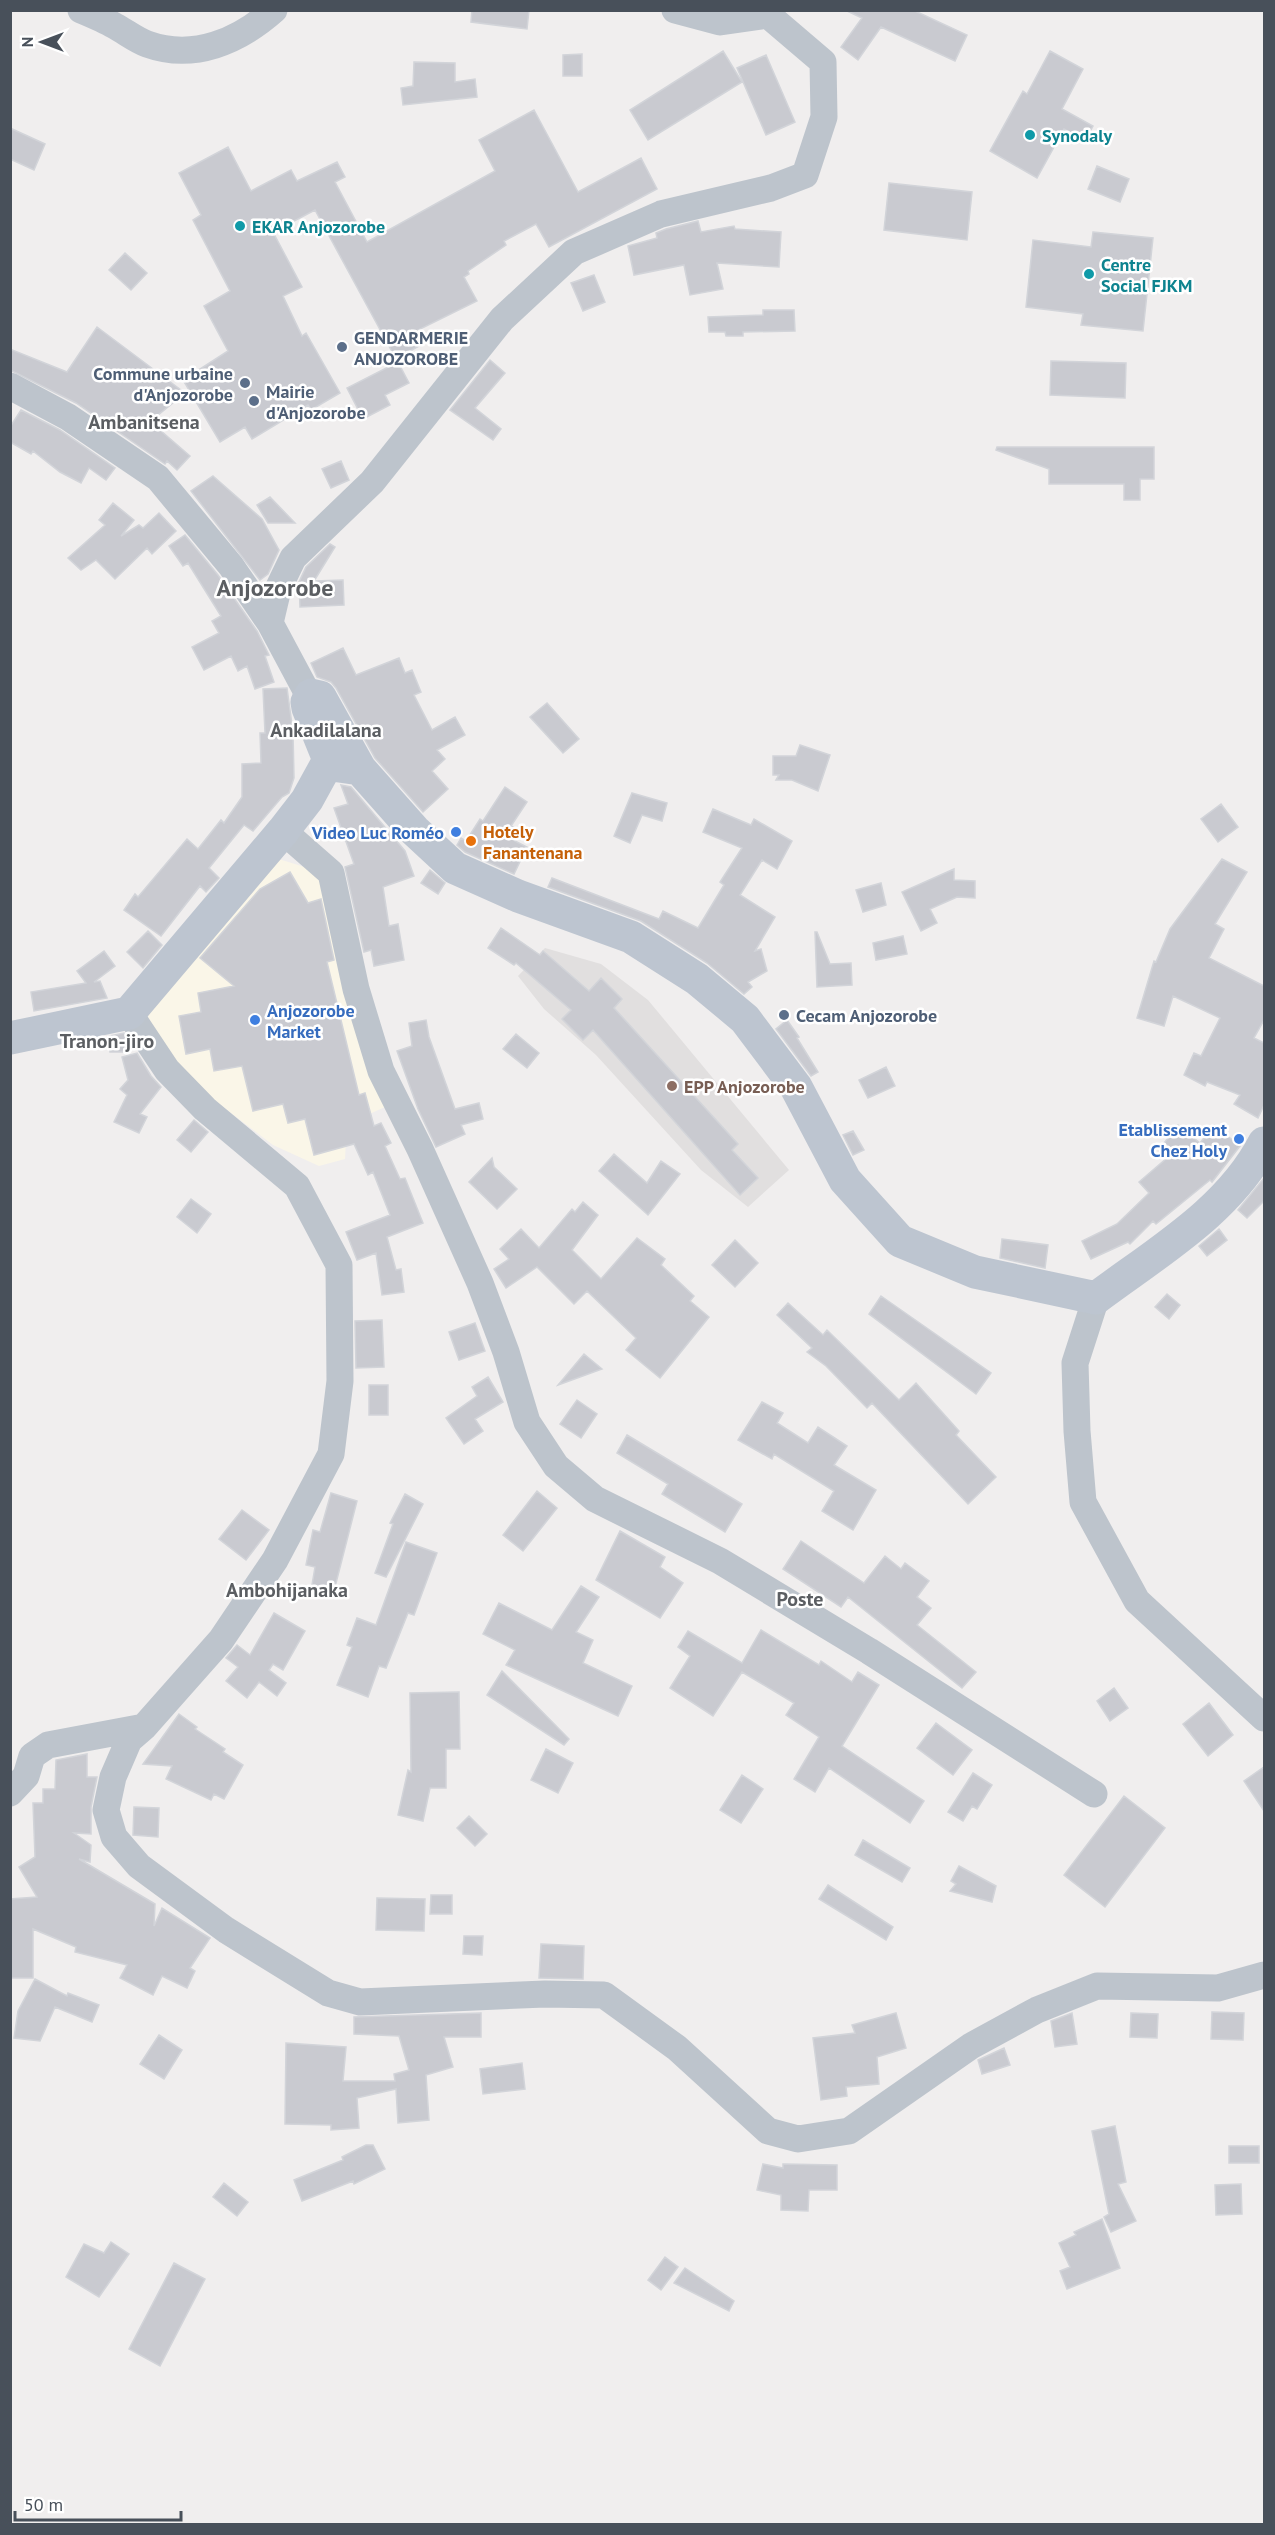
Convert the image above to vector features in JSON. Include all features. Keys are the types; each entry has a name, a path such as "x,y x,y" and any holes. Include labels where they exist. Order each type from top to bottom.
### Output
{"main road":[{"path":"309,696 308,708 345,765 455,868 518,896 630,937 697,979 745,1019 796,1087 845,1180 900,1240 975,1272 1096,1298 1196,1223 1251,1168 1264,1143"},
{"path":"10,1038 129,1013 307,800 345,765"}],"street":[{"path":"81,10 112,24 146,44 169,50 209,49 252,29 274,10"},
{"path":"270,623 278,589 293,558 372,482 502,318 574,252 661,214 771,188 805,175 824,117 823,62 768,15 720,22 675,10"},
{"path":"10,386 68,417 158,478 231,566 270,623 309,696"},
{"path":"283,831 331,873 356,989 381,1071 420,1149 480,1283 506,1352 527,1422 556,1466 595,1499 720,1561 869,1651 1094,1794"},
{"path":"129,1013 167,1070 205,1110 297,1186 339,1265 340,1381 331,1454 275,1560 221,1640 144,1727 129,1740 113,1778 106,1810 114,1837 139,1866 226,1930 328,1993 360,2002 545,1994 604,1995 677,2048 768,2131 798,2139 849,2131 971,2046 1036,2010 1097,1986 1218,1988 1264,1976"},
{"path":"1096,1298 1076,1363 1077,1431 1083,1502 1137,1601 1264,1718"},
{"path":"10,1793 26,1776 33,1756 48,1745 144,1727"}],"shaded area":[{"name":"Anjozorobe Market","path":"269,856 327,874 385,1107 347,1124 345,1159 319,1166 273,1145 194,1085 156,1033 143,1006"},
{"name":"EPP Anjozorobe","path":"545,948 601,964 648,1000 789,1170 748,1207 701,1170 596,1055 544,1009 518,976"}],"building":[{"path":"472,10 529,10 527,29 471,22"},
{"path":"845,10 913,10 967,35 955,61 881,27 858,60 841,47 862,18"},
{"path":"723,51 742,82 648,140 630,110"},
{"name":"Synodaly","path":"1050,51 1083,69 1062,109 1093,126 1085,141 1064,129 1037,178 990,151 1023,91 1027,94"},
{"path":"582,54 582,76 563,76 563,55"},
{"path":"766,55 795,122 766,135 737,68"},
{"path":"414,62 455,63 455,82 475,79 477,97 403,105 401,88 413,86"},
{"path":"534,110 578,192 641,158 657,189 549,247 536,224 504,241 506,245 468,271 469,274 464,277 477,301 414,332 421,345 396,359 315,210 273,232 302,287 283,296 302,336 306,333 340,393 311,410 308,405 252,439 245,427 220,442 183,380 228,351 204,306 230,291 193,220 201,215 179,173 228,147 251,191 291,170 297,181 337,162 345,177 335,182 367,242 495,171 479,140"},
{"path":"10,128 45,144 34,170 10,159"},
{"path":"1097,166 1129,179 1120,202 1088,189"},
{"path":"889,183 972,192 967,240 884,230"},
{"path":"698,221 701,232 734,226 735,229 781,232 779,267 717,263 723,289 690,295 684,265 634,275 628,246 657,238 656,233 666,229"},
{"path":"1093,232 1153,238 1143,331 1081,325 1083,314 1026,307 1033,240 1091,247"},
{"path":"125,253 147,273 131,290 109,270"},
{"path":"594,275 605,302 583,311 571,283"},
{"path":"763,310 794,310 795,331 743,332 743,336 726,336 725,332 709,332 708,317 763,315"},
{"path":"97,327 185,393 157,416 159,419 153,424 190,456 177,470 167,461 165,464 76,403 10,370 10,349 67,372"},
{"path":"490,360 505,373 475,408 501,429 493,440 450,410"},
{"path":"1051,361 1126,363 1125,398 1050,395"},
{"path":"398,362 409,383 385,395 390,405 363,419 347,388"},
{"path":"21,410 60,430 115,468 106,480 89,468 81,483 60,472 33,451 31,454 10,442 10,427"},
{"path":"997,447 1154,447 1154,479 1140,479 1140,500 1124,500 1124,484 1049,484 1049,469 996,450"},
{"path":"341,461 349,480 331,488 322,469"},
{"path":"213,476 262,519 279,550 268,574 260,580 191,491"},
{"path":"270,497 295,523 268,523 257,505"},
{"path":"113,503 134,520 121,536 139,525 143,528 159,513 176,531 152,554 147,548 115,579 96,560 81,570 68,558 105,525 99,520"},
{"path":"185,535 218,575 257,631 269,655 265,656 274,682 255,689 247,666 238,671 231,656 204,670 192,647 219,633 212,621 221,616 188,563 183,566 169,546"},
{"path":"330,544 335,547 314,581 343,580 344,605 300,607 299,582 306,567"},
{"path":"343,648 356,675 399,658 405,673 412,670 421,692 414,695 432,730 455,717 465,735 437,750 445,759 432,771 448,789 423,812 375,758 336,688 331,682 317,677 311,663"},
{"path":"287,688 293,732 294,778 289,793 282,797 253,831 244,825 209,868 219,878 206,892 200,886 161,936 124,910 135,894 138,897 187,839 198,849 221,820 224,823 242,797 242,764 261,763 260,733 265,733 263,689"},
{"path":"547,703 579,739 563,753 530,717"},
{"path":"800,745 830,755 818,791 792,780 776,780 779,775 773,775 773,756 796,756"},
{"path":"341,785 351,787 405,851 414,876 383,887 389,926 398,924 404,960 374,966 371,950 364,952 345,867 354,864 334,808 348,804"},
{"path":"505,787 527,802 511,826 521,831 515,841 527,847 514,874 465,852 457,845 461,838 466,841 480,819 483,821"},
{"path":"632,793 667,803 662,821 642,815 630,843 614,836"},
{"path":"1221,804 1238,827 1218,842 1201,819"},
{"path":"713,809 751,825 754,819 792,841 777,869 762,860 740,895 775,917 755,951 761,949 767,971 748,982 752,987 744,994 707,963 641,921 548,887 552,878 659,919 663,911 698,928 724,885 720,882 742,848 703,832"},
{"path":"1222,859 1247,872 1215,924 1224,929 1209,958 1264,986 1264,1020 1254,1038 1264,1043 1264,1105 1258,1118 1234,1104 1240,1095 1207,1082 1205,1086 1184,1075 1194,1053 1201,1056 1220,1018 1173,996 1164,1026 1137,1018 1154,961 1156,962 1170,929"},
{"path":"954,869 954,880 975,881 975,898 957,897 930,909 937,923 921,931 902,892"},
{"path":"430,870 445,883 438,894 421,883"},
{"name":"Anjozorobe Market","path":"290,872 308,903 321,899 334,960 327,962 359,1095 365,1093 374,1126 381,1123 391,1143 385,1146 400,1179 405,1178 423,1223 387,1237 396,1270 401,1269 404,1292 382,1295 376,1253 357,1260 346,1232 390,1215 373,1172 368,1175 354,1144 314,1155 305,1119 288,1123 283,1104 253,1111 242,1066 214,1071 210,1049 186,1054 179,1016 201,1012 198,993 234,986 200,958 260,889"},
{"path":"881,883 886,905 863,912 856,890"},
{"path":"501,928 540,955 543,951 589,991 601,978 622,999 614,1008 738,1144 732,1150 758,1178 740,1195 593,1030 583,1040 562,1019 571,1010 516,963 514,965 488,948"},
{"path":"148,931 162,945 143,968 127,952"},
{"path":"815,932 817,932 830,964 851,963 852,985 817,987"},
{"path":"903,936 907,954 876,960 873,943"},
{"path":"104,951 115,966 94,982 100,981 107,998 34,1011 31,992 86,983 77,971"},
{"path":"426,1020 429,1037 455,1109 479,1103 483,1119 461,1125 465,1134 436,1147 418,1109 397,1051 412,1046 409,1023"},
{"path":"787,1020 818,1072 811,1076 776,1029"},
{"path":"124,1033 128,1040 128,1052 110,1052 109,1036"},
{"path":"516,1034 539,1053 527,1068 503,1049"},
{"path":"137,1053 151,1076 161,1087 140,1114 147,1117 139,1133 114,1122 127,1095 120,1089 128,1080 122,1057"},
{"path":"886,1067 895,1086 868,1098 859,1080"},
{"path":"194,1120 208,1132 191,1152 177,1140"},
{"path":"1178,1125 1200,1143 1214,1125 1240,1146 1212,1182 1210,1180 1156,1224 1153,1221 1130,1244 1128,1242 1091,1259 1082,1241 1117,1224 1149,1193 1139,1182 1175,1151 1164,1143"},
{"path":"853,1131 864,1150 853,1155 843,1135"},
{"path":"614,1154 647,1183 661,1161 680,1174 648,1215 599,1171"},
{"path":"492,1158 494,1167 517,1189 497,1209 469,1182"},
{"path":"1264,1178 1264,1201 1247,1218 1238,1210"},
{"path":"191,1199 211,1214 197,1233 177,1217"},
{"path":"583,1202 598,1215 572,1250 601,1279 637,1238 665,1259 661,1265 694,1296 690,1301 709,1317 660,1378 626,1350 636,1338 587,1291 574,1304 537,1267 506,1288 494,1269 509,1259 500,1249 521,1229 539,1248 572,1209 575,1212"},
{"path":"1219,1229 1227,1240 1207,1256 1199,1246"},
{"path":"1002,1239 1048,1245 1045,1268 1000,1258"},
{"path":"735,1240 758,1263 735,1287 712,1265"},
{"path":"1167,1294 1180,1305 1169,1319 1155,1307"},
{"path":"881,1296 991,1373 976,1394 869,1314"},
{"path":"788,1303 823,1335 827,1330 899,1400 916,1383 959,1431 956,1435 996,1477 968,1504 872,1403 867,1408 826,1366 807,1352 812,1348 777,1315"},
{"path":"382,1320 384,1367 356,1368 355,1321"},
{"path":"475,1323 485,1351 459,1360 449,1332"},
{"path":"584,1354 602,1369 558,1385"},
{"path":"488,1377 503,1402 475,1419 483,1431 464,1444 446,1418 477,1396 472,1387"},
{"path":"369,1385 388,1385 388,1415 369,1415"},
{"path":"577,1400 597,1414 581,1438 560,1424"},
{"path":"762,1402 783,1413 777,1423 808,1443 818,1427 847,1446 834,1465 876,1490 853,1530 822,1511 834,1491 774,1454 772,1459 738,1440"},
{"path":"627,1435 742,1504 725,1532 662,1494 668,1484 617,1453"},
{"path":"537,1491 557,1508 523,1551 503,1535"},
{"path":"331,1493 357,1501 333,1595 311,1591 315,1567 306,1565 313,1530 320,1532"},
{"path":"405,1494 423,1504 386,1577 375,1573 393,1524 390,1523"},
{"path":"242,1510 269,1530 246,1560 219,1539"},
{"path":"620,1531 665,1557 660,1567 683,1583 660,1618 596,1580"},
{"path":"801,1541 864,1583 885,1556 901,1569 905,1563 929,1581 917,1597 931,1608 917,1625 976,1672 962,1688 848,1597 841,1607 783,1569"},
{"path":"406,1542 437,1553 414,1615 408,1613 386,1668 379,1666 368,1697 337,1685 352,1647 347,1645 357,1618 376,1625"},
{"path":"581,1586 599,1597 576,1632 593,1640 583,1663 632,1686 618,1716 506,1665 515,1650 483,1634 499,1603 552,1630"},
{"path":"274,1613 305,1631 283,1670 273,1664 269,1670 286,1683 277,1696 259,1682 247,1698 226,1681 238,1667 226,1658 237,1645 250,1655"},
{"path":"761,1630 819,1665 821,1661 852,1682 858,1672 879,1685 842,1746 924,1801 910,1823 829,1768 815,1792 794,1779 819,1737 786,1715 794,1703 742,1672 713,1716 670,1688 690,1656 678,1647 688,1631 742,1663"},
{"path":"502,1671 569,1739 564,1745 487,1695"},
{"path":"1114,1688 1128,1708 1110,1721 1097,1701"},
{"path":"459,1692 460,1749 446,1749 446,1788 430,1788 423,1821 398,1815 408,1770 411,1772 410,1693"},
{"path":"1209,1703 1233,1735 1208,1756 1183,1724"},
{"path":"179,1714 197,1727 195,1729 225,1749 223,1752 243,1765 224,1799 214,1794 211,1800 166,1779 172,1766 143,1764"},
{"path":"936,1723 972,1750 953,1775 917,1748"},
{"path":"546,1749 573,1763 558,1793 531,1780"},
{"path":"87,1754 87,1777 97,1777 91,1807 91,1834 74,1833 91,1845 90,1862 79,1859 155,1904 154,1926 162,1908 210,1938 190,1968 195,1971 187,1988 162,1976 153,1995 120,1978 127,1965 75,1952 76,1947 33,1929 33,1978 10,1978 10,1899 37,1897 19,1867 35,1857 33,1803 43,1803 43,1789 55,1789 56,1760"},
{"path":"1264,1767 1264,1811 1244,1781"},
{"path":"973,1773 992,1785 977,1809 972,1806 963,1821 948,1812"},
{"path":"742,1775 763,1789 741,1823 720,1810"},
{"path":"1124,1796 1165,1828 1105,1907 1064,1875"},
{"path":"134,1807 159,1808 158,1837 133,1835"},
{"path":"469,1816 487,1834 475,1846 457,1828"},
{"path":"863,1840 910,1868 902,1882 855,1855"},
{"path":"959,1866 996,1886 992,1902 950,1891 956,1884 951,1881"},
{"path":"828,1885 893,1927 886,1940 819,1899"},
{"path":"431,1895 452,1895 452,1914 430,1914"},
{"path":"377,1898 425,1899 424,1931 376,1930"},
{"path":"464,1936 483,1936 482,1955 463,1954"},
{"path":"541,1944 584,1946 583,1979 539,1978"},
{"path":"35,1979 67,1996 68,1993 99,2005 92,2022 55,2007 40,2041 14,2038 18,2011"},
{"path":"1212,2012 1244,2013 1243,2040 1211,2039"},
{"path":"481,2013 481,2037 444,2037 453,2067 426,2075 429,2120 398,2123 396,2089 357,2098 359,2128 331,2130 331,2125 285,2124 286,2043 346,2047 343,2081 395,2081 394,2074 409,2070 399,2036 354,2034 354,2017"},
{"path":"896,2013 906,2048 877,2057 879,2084 846,2087 847,2096 821,2100 813,2038 855,2033 852,2025"},
{"path":"1072,2013 1077,2044 1055,2047 1051,2021"},
{"path":"1131,2013 1158,2014 1157,2038 1130,2037"},
{"path":"159,2035 182,2050 164,2079 140,2064"},
{"path":"1004,2048 1010,2065 982,2074 978,2060"},
{"path":"522,2063 525,2089 483,2094 480,2069"},
{"path":"1115,2126 1126,2182 1118,2184 1136,2221 1111,2232 1104,2217 1109,2214 1092,2131"},
{"path":"366,2145 373,2145 385,2169 354,2184 353,2181 302,2201 294,2180 343,2160 342,2157"},
{"path":"1229,2146 1259,2146 1259,2163 1229,2163"},
{"path":"763,2164 783,2168 783,2164 837,2165 837,2190 809,2190 808,2211 781,2210 781,2195 757,2190"},
{"path":"224,2183 248,2202 237,2216 213,2197"},
{"path":"1241,2184 1242,2214 1216,2215 1215,2185"},
{"path":"1102,2219 1120,2268 1067,2289 1060,2271 1070,2267 1059,2243 1076,2235 1074,2232"},
{"path":"111,2242 129,2254 99,2297 66,2277 84,2244 104,2253"},
{"path":"665,2257 678,2267 661,2290 648,2280"},
{"path":"174,2263 205,2279 160,2366 129,2349"},
{"path":"685,2268 734,2301 729,2311 674,2283"}],"place":[{"name":"Synodaly","path":"1030,135"},
{"name":"EKAR Anjozorobe","path":"240,226"},
{"name":"Centre Social FJKM","path":"1089,274"},
{"name":"GENDARMERIE ANJOZOROBE","path":"342,347"},
{"name":"Commune urbaine d'Anjozorobe","path":"245,383"},
{"name":"Mairie d'Anjozorobe","path":"254,401"},
{"name":"Video Luc Roméo","path":"456,832"},
{"name":"Hotely Fanantenana","path":"471,841"},
{"name":"Cecam Anjozorobe","path":"784,1015"},
{"name":"Anjozorobe Market","path":"255,1020"},
{"name":"EPP Anjozorobe","path":"672,1086"},
{"name":"Etablissement Chez Holy","path":"1239,1139"}],"district":[{"name":"Ambanitsena","path":"144,422"},
{"name":"Anjozorobe","path":"275,587"},
{"name":"Ankadilalana","path":"326,730"},
{"name":"Tranon-jiro","path":"107,1041"},
{"name":"Ambohijanaka","path":"287,1590"},
{"name":"Poste","path":"800,1599"}]}
